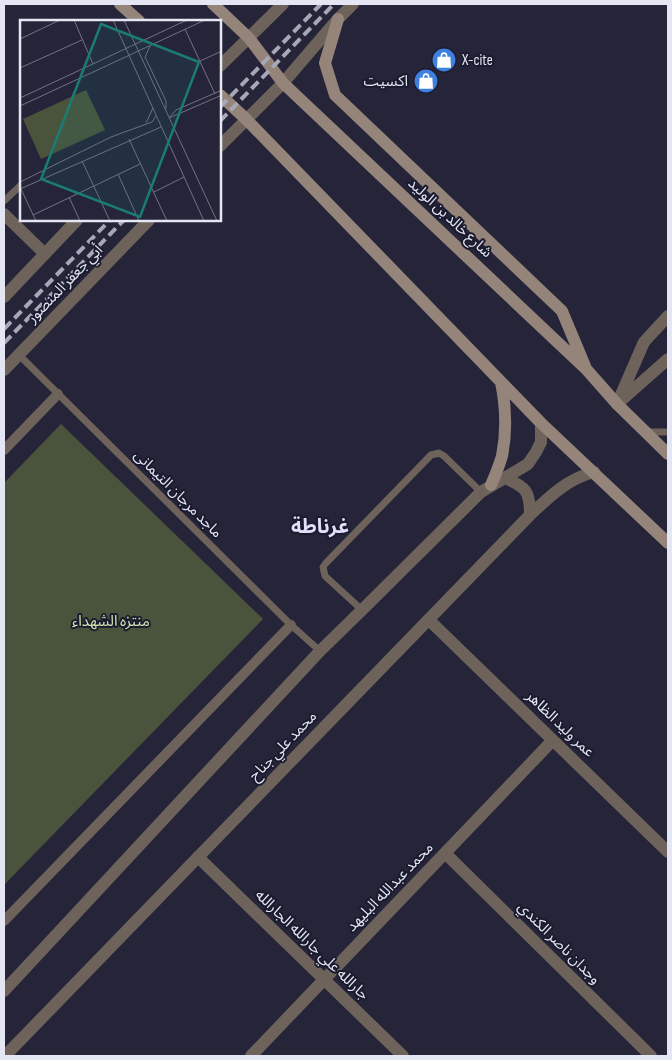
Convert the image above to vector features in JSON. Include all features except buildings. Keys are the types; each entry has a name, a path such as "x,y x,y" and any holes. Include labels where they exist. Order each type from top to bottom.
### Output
{"main road":[{"path":"120,4 138,20"},
{"name":"شارع خالد بن الوليد","path":"213,4 248,38 283,83 587,370 617,404 668,454"},
{"path":"338,19 325,63 335,94 562,311 587,370"},
{"path":"221,96 246,119 541,423 668,543"},
{"path":"486,488 501,458 505,433 505,399 501,382"}],"street":[{"path":"221,65 283,4"},
{"path":"221,145 283,83 353,4"},
{"path":"4,214 45,254"},
{"path":"4,296 75,221"},
{"name":"أبي جعفر المنصور","path":"4,370 148,221"},
{"path":"617,404 644,342 668,316"},
{"path":"617,404 668,359"},
{"path":"4,450 58,394"},
{"path":"4,991 320,651 486,488 528,464 540,442 541,423"},
{"name":"محمد علي جناح","path":"5,1056 530,515 558,490 585,474 594,472"},
{"path":"504,478 518,484 526,491 530,501 530,515"},
{"name":"عمر وليد الظاهر","path":"429,620 668,852"},
{"path":"4,921 291,625"},
{"name":"محمد عبدالله البليهد","path":"251,1056 553,740"},
{"name":"وجدان ناصر الكندي","path":"445,853 651,1056"},
{"name":"جارالله علي جارالله الجارالله","path":"198,857 403,1056"}],"lane":[{"path":"4,201 20,186"},
{"name":"ماجد مرجان التيمانى","path":"19,355 291,625 320,651"},
{"path":"647,432 668,432"},
{"path":"362,610 325,576 323,567 431,454 438,453 444,456 486,488"}],"green space":[{"name":"منتزه الشهداء","path":"61,424 263,619 4,885 4,483"}],"railway":[{"path":"221,106 321,4"},
{"path":"221,120 334,4"},
{"path":"4,329 109,221"},
{"path":"4,343 123,221"}],"place":[{"name":"X-cite","path":"444,60"},
{"name":"اكسيت","path":"426,81"}],"district":[{"name":"غرناطة","path":"320,527"}]}
